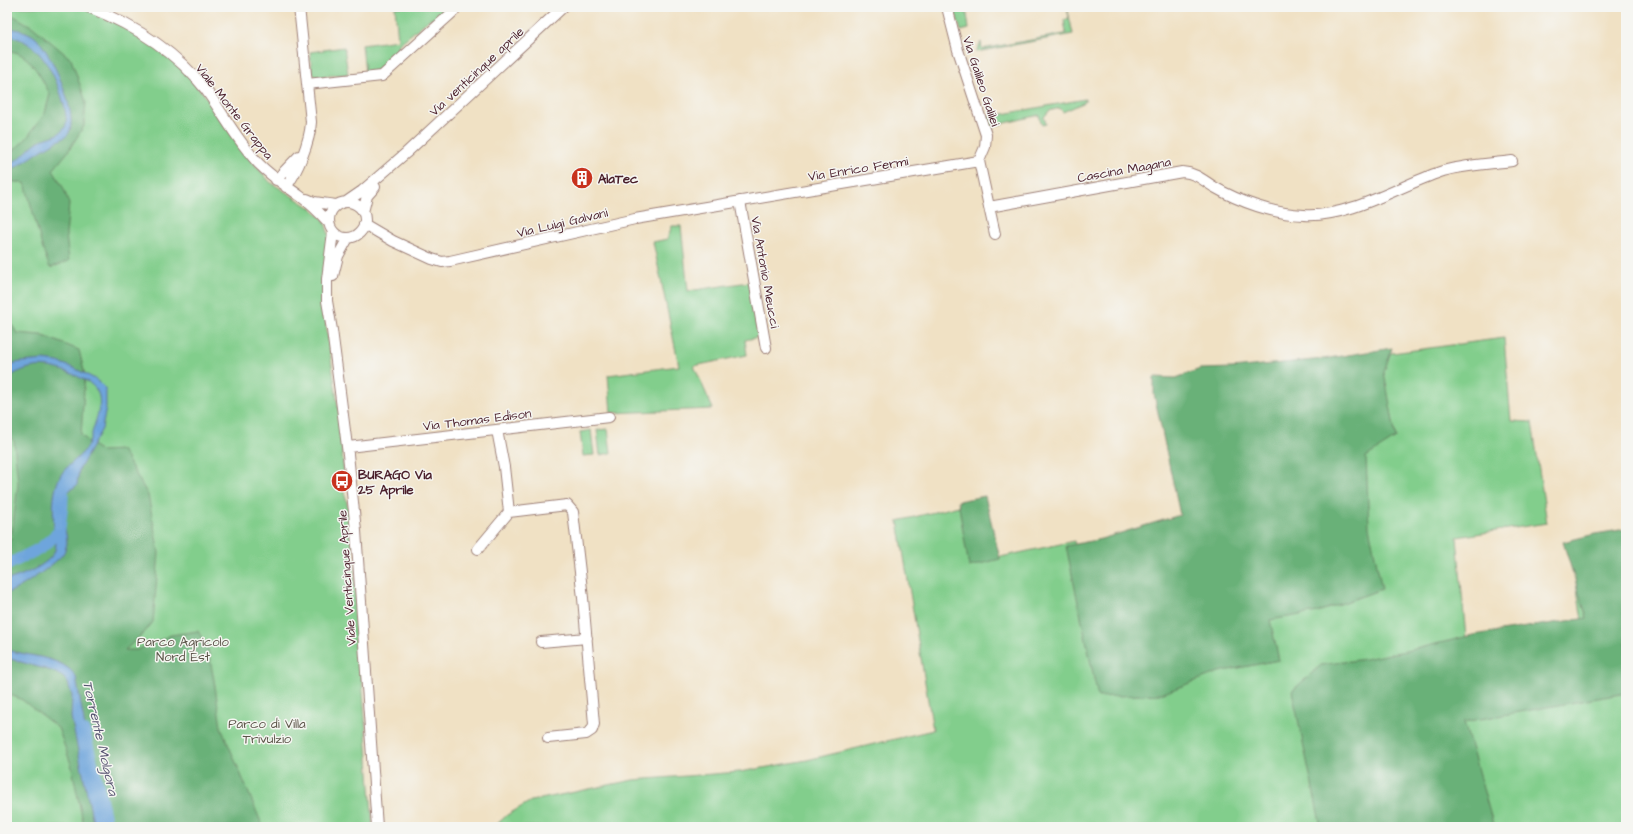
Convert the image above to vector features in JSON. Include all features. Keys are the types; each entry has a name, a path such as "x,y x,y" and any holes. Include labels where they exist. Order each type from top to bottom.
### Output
{"street":[{"name":"Viale Monte Grappa","path":"88,7 112,16 136,29 162,46 175,57 205,90 255,159 276,180 314,202 341,204"},
{"path":"286,187 296,171 311,132 299,7"},
{"name":"Via venticinque aprile","path":"341,204 362,191 406,153 563,7"},
{"name":"Via Galileo Galilei","path":"946,7 958,50 986,135 985,147 979,161"},
{"path":"307,84 382,76 454,11"},
{"path":"276,180 304,150"},
{"name":"Via venticinque aprile","path":"363,212 366,196 406,153"},
{"path":"979,161 995,234"},
{"name":"Via Enrico Fermi","path":"740,201 979,161"},
{"name":"Cascina Magana","path":"989,207 1182,172 1198,176 1214,187 1243,200 1289,214 1306,216 1340,210 1364,203 1440,171 1512,161"},
{"name":"Viale Monte Grappa","path":"300,195 331,227"},
{"name":"Via Luigi Galvani","path":"364,224 392,241 437,261 450,261 635,219 740,201"},
{"name":"Via Antonio Meucci","path":"740,201 766,348"},
{"path":"341,204 356,204 363,212 364,224 358,234 348,238 339,237 331,227 330,213 341,204"},
{"name":"Viale Venticinque Aprile","path":"331,227 326,286 348,447 356,531 377,827"},
{"name":"Via Luigi Galvani","path":"358,234 392,241"},
{"name":"Viale Venticinque Aprile","path":"332,330 334,274 338,256 348,238"},
{"name":"Via Thomas Edison","path":"348,447 609,417"},
{"path":"497,430 504,467 509,512"},
{"path":"478,549 509,512 567,505 573,512 587,638 594,724 592,730 586,734 548,738"},
{"path":"541,642 587,638"}],"green space":[{"name":"Parco Agricolo Nord Est","path":"7,7 81,7 140,34 179,64 212,104 239,146 270,182 314,210 324,220 329,235 325,318 339,413 344,476 340,477 350,514 373,827 7,827"},
{"path":"395,7 452,7 434,21 431,18 398,45 400,52 377,71 365,73 362,45 398,40"},
{"path":"956,7 966,7 969,29 961,31 955,12 957,11"},
{"path":"1067,7 1073,34 976,52 981,42 982,49 1064,34 1066,33 1064,20 1069,18"},
{"path":"7,12 33,27 71,59 86,102 84,126 67,153 53,170 64,189 69,204 66,234 69,261 50,268 43,250 25,183 7,181 7,156 26,139 45,113 50,94 38,73 28,60 15,52 7,51"},
{"path":"344,47 348,74 316,77 312,73 310,52"},
{"path":"1085,99 1085,102 1063,112 1060,108 1049,111 1044,117 1046,124 1042,125 1039,115 993,126 992,131 987,117"},
{"path":"672,226 681,226 688,291 749,282 759,337 745,340 747,355 694,366 713,409 611,413 608,375 679,366 653,242 667,239"},
{"path":"7,317 17,333 41,335 79,350 85,375 81,435 100,451 122,450 148,495 159,553 153,622 145,632 125,650 137,650 171,635 198,631 208,649 221,727 263,827 84,827 71,764 58,728 21,699 7,694 7,543 11,540 18,484 14,441 7,434"},
{"path":"1504,338 1511,421 1532,422 1547,523 1457,537 1466,638 1582,620 1573,565 1626,554 1626,827 494,827 507,815 531,801 633,780 739,772 757,769 807,760 933,730 898,521 971,503 996,558 1074,541 1094,623 1263,604 1370,356"},
{"path":"1392,348 1384,372 1396,438 1366,457 1369,527 1382,589 1318,612 1270,620 1279,660 1219,672 1161,694 1098,697 1066,546 1101,539 1180,515 1154,394 1154,377 1176,378 1200,369 1232,368 1323,359"},
{"path":"608,429 611,453 600,455 597,430"},
{"path":"591,430 594,455 583,456 580,432"},
{"path":"985,496 1000,559 969,567 958,501"},
{"path":"1626,529 1626,693 1464,722 1494,827 1321,827 1292,691 1321,665 1365,659 1473,635 1587,618 1563,542 1595,534"}],"water":[{"path":"7,28 26,32 36,38 42,45 56,69 62,83 67,98 71,124 69,133 62,139 7,172 7,164 21,157 39,141 63,130 66,125 66,119 61,94 52,72 38,52 29,44 19,39 7,36"},
{"path":"44,360 58,362 74,368 97,380 106,389 106,408 102,429 79,470 77,485 66,493 62,500 61,510 67,543 64,553 53,564 36,576 20,587 7,593 7,580 27,573 41,565 52,555 55,550 56,542 53,511 56,487 63,472 81,455 86,448 91,438 98,412 99,396 96,390 86,381 67,372 51,367 36,367 22,370 7,378 7,365"},
{"name":"Torrente Molgora","path":"7,650 55,661 71,670 76,677 103,827 94,827 71,717 72,696 68,683 63,677 52,671 7,658"}],"waterway":[{"name":"Torrente Molgora","path":"7,565 41,548 59,532 65,481"},
{"name":"Torrente Molgora","path":"84,731 107,827"}],"place":[{"name":"AlaTec","path":"582,178"},
{"name":"BURAGO Via 25 Aprile","path":"342,481"}],"park label":[{"name":"Parco di Villa Trivulzio","path":"267,730"}]}
